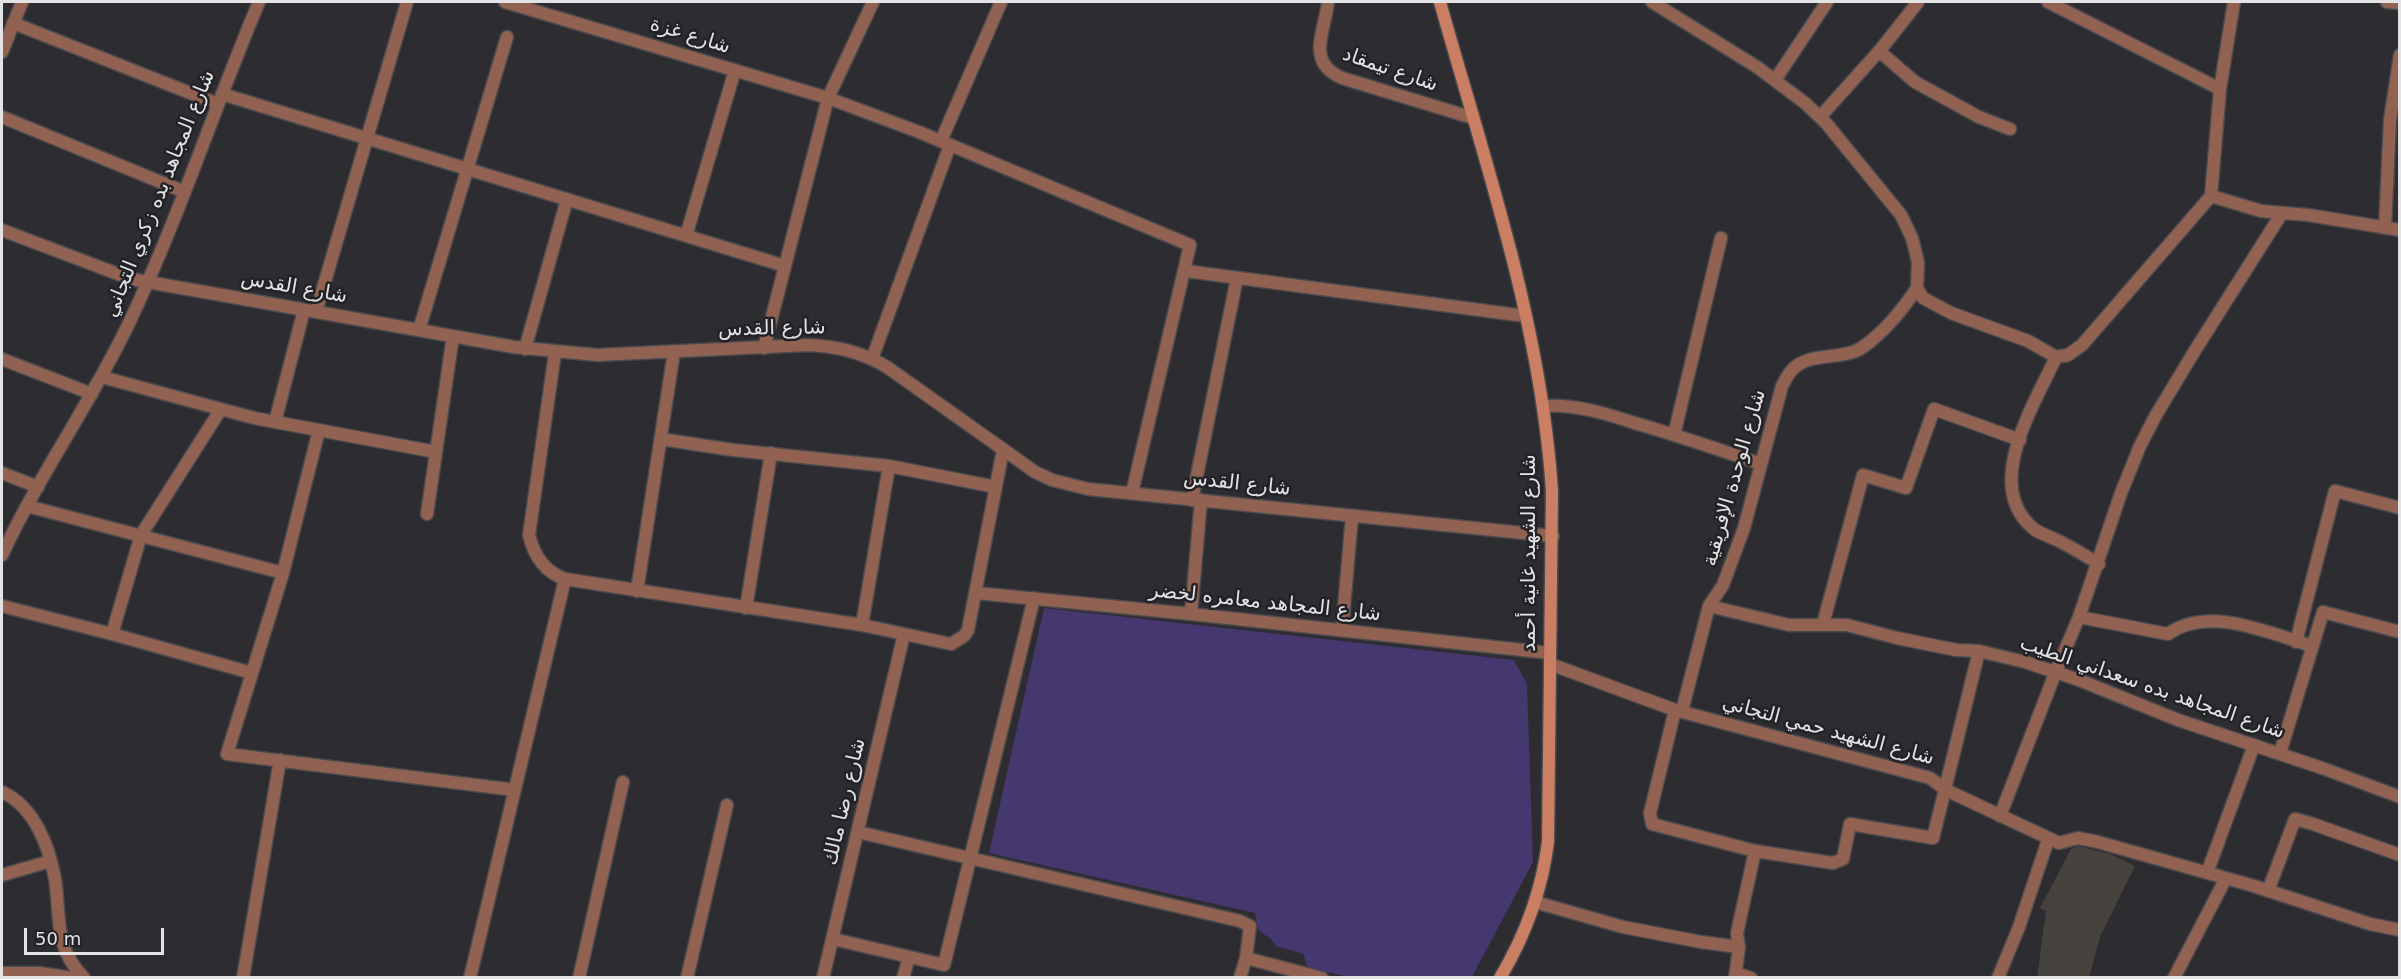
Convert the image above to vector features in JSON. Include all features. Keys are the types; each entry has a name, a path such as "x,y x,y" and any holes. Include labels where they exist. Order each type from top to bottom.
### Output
{"main road":[{"name":"شارع الشهيد غانية أحمد","path":"1440,2 1502,213 1526,316 1544,406 1549,446 1553,536 1548,842 1535,902 1507,972 1500,978"}],"street":[{"path":"2,52 22,2"},
{"name":"شارع المجاهد بده زكري التجاني","path":"2,555 27,506 102,377 148,282 259,2"},
{"path":"275,422 407,2"},
{"name":"شارع غزة","path":"505,2 828,98 945,143 1190,245 1186,271"},
{"path":"764,348 828,98 873,2"},
{"path":"872,359 945,143 1002,2"},
{"name":"شارع تيمقاد","path":"1328,2 1319,51 1320,58 1329,70 1342,78 1473,118"},
{"path":"1652,2 1757,67 1820,117 1901,215 1912,238 1918,262 1917,288 1923,298 2028,341 2056,357 2068,355 2082,345 2211,196 2220,89 2234,2"},
{"path":"1774,80 1827,2"},
{"path":"1820,117 1879,51 1918,2"},
{"path":"2048,2 2220,89"},
{"path":"2388,2 2400,3"},
{"path":"13,23 220,99 366,138 785,266"},
{"path":"419,330 507,37"},
{"path":"1879,51 1915,82 1979,117 2010,129"},
{"path":"2385,228 2390,120 2400,55"},
{"path":"686,236 735,70"},
{"path":"2,117 185,192"},
{"path":"2211,196 2261,211 2400,230"},
{"path":"525,349 567,199"},
{"path":"2000,816 2099,564 2121,492 2156,415 2282,213"},
{"name":"شارع القدس","path":"2,230 131,279 525,349 597,355 824,346 841,348 872,359 1035,472 1052,480 1088,489 1132,494 1553,536"},
{"path":"1674,435 1721,238"},
{"path":"1132,494 1186,271 1526,316"},
{"path":"1191,614 1196,500 1237,278"},
{"name":"شارع الوحدة الإفريقية","path":"1755,850 1652,824 1650,813 1678,710 1709,606 1723,585 1734,560 1782,386 1793,368 1814,359 1846,355 1863,347 1905,306 1917,288"},
{"path":"427,514 453,336"},
{"path":"637,591 674,352"},
{"path":"555,353 529,535 536,556 542,564 549,571 566,579 862,626 944,644 958,641 968,630 1003,450"},
{"path":"2056,357 2020,440 2012,465 2010,483 2013,500 2022,515 2035,529 2099,564"},
{"path":"2,359 92,394"},
{"path":"102,377 275,422 436,452"},
{"path":"1544,406 1563,405 1583,408 1761,464"},
{"path":"112,634 141,535 221,409"},
{"path":"1823,624 1863,475 1906,488 1934,409 2020,440"},
{"path":"319,430 283,573 227,754 515,790"},
{"path":"661,439 733,450 889,466 996,487"},
{"path":"746,608 771,453"},
{"path":"862,626 889,466"},
{"path":"2,473 38,487"},
{"path":"2296,642 2335,492 2400,508"},
{"path":"27,506 283,573"},
{"path":"1342,630 1352,516"},
{"path":"470,978 566,579"},
{"name":"شارع المجاهد معامره لخضر","path":"975,593 1342,630 1550,659"},
{"path":"832,939 944,965 1034,598"},
{"path":"2,606 112,634 252,674"},
{"name":"شارع المجاهد بده سعداني الطيب","path":"1709,606 1789,625 1847,625 1956,650 1979,651 2056,671 2154,711 2280,753 2400,797"},
{"path":"2280,753 2324,612 2400,632"},
{"path":"2079,617 2168,634 2178,627 2212,622 2248,627 2312,646"},
{"name":"شارع رضا مالك","path":"823,978 904,634"},
{"path":"1751,978 1736,975 1739,947 1737,933 1755,850 1833,863 1843,859 1850,824 1933,838 1979,651"},
{"name":"شارع الشهيد حمي التجاني","path":"1550,659 1678,710 1930,778 1946,790 2048,840 2059,843 2085,839 2226,878 2349,918 2400,930"},
{"path":"2207,873 2254,746"},
{"path":"243,978 280,760"},
{"path":"579,978 623,782"},
{"path":"2,792 25,808 41,835 51,861 55,880 61,940 71,962 84,978"},
{"path":"687,978 727,805"},
{"path":"2268,891 2295,819 2400,855"},
{"path":"858,832 1240,921 1250,926 1246,958 1240,978"},
{"path":"1998,978 2019,927 2048,840"},
{"path":"2,875 51,861"},
{"path":"2174,978 2226,878"},
{"path":"1535,902 1623,927 1739,947"},
{"path":"903,978 909,957"},
{"path":"1246,958 1322,978"},
{"path":"2,973 39,973 72,978"}],"shaded area":[{"path":"1044,608 1514,660 1527,684 1533,862 1472,977 1350,977 1308,968 1303,954 1276,946 1271,939 1259,931 1255,913 989,853"}],"building":[{"path":"2078,846 2110,854 2135,866 2100,937 2089,978 2037,978 2046,911 2040,908 2071,849"}]}
